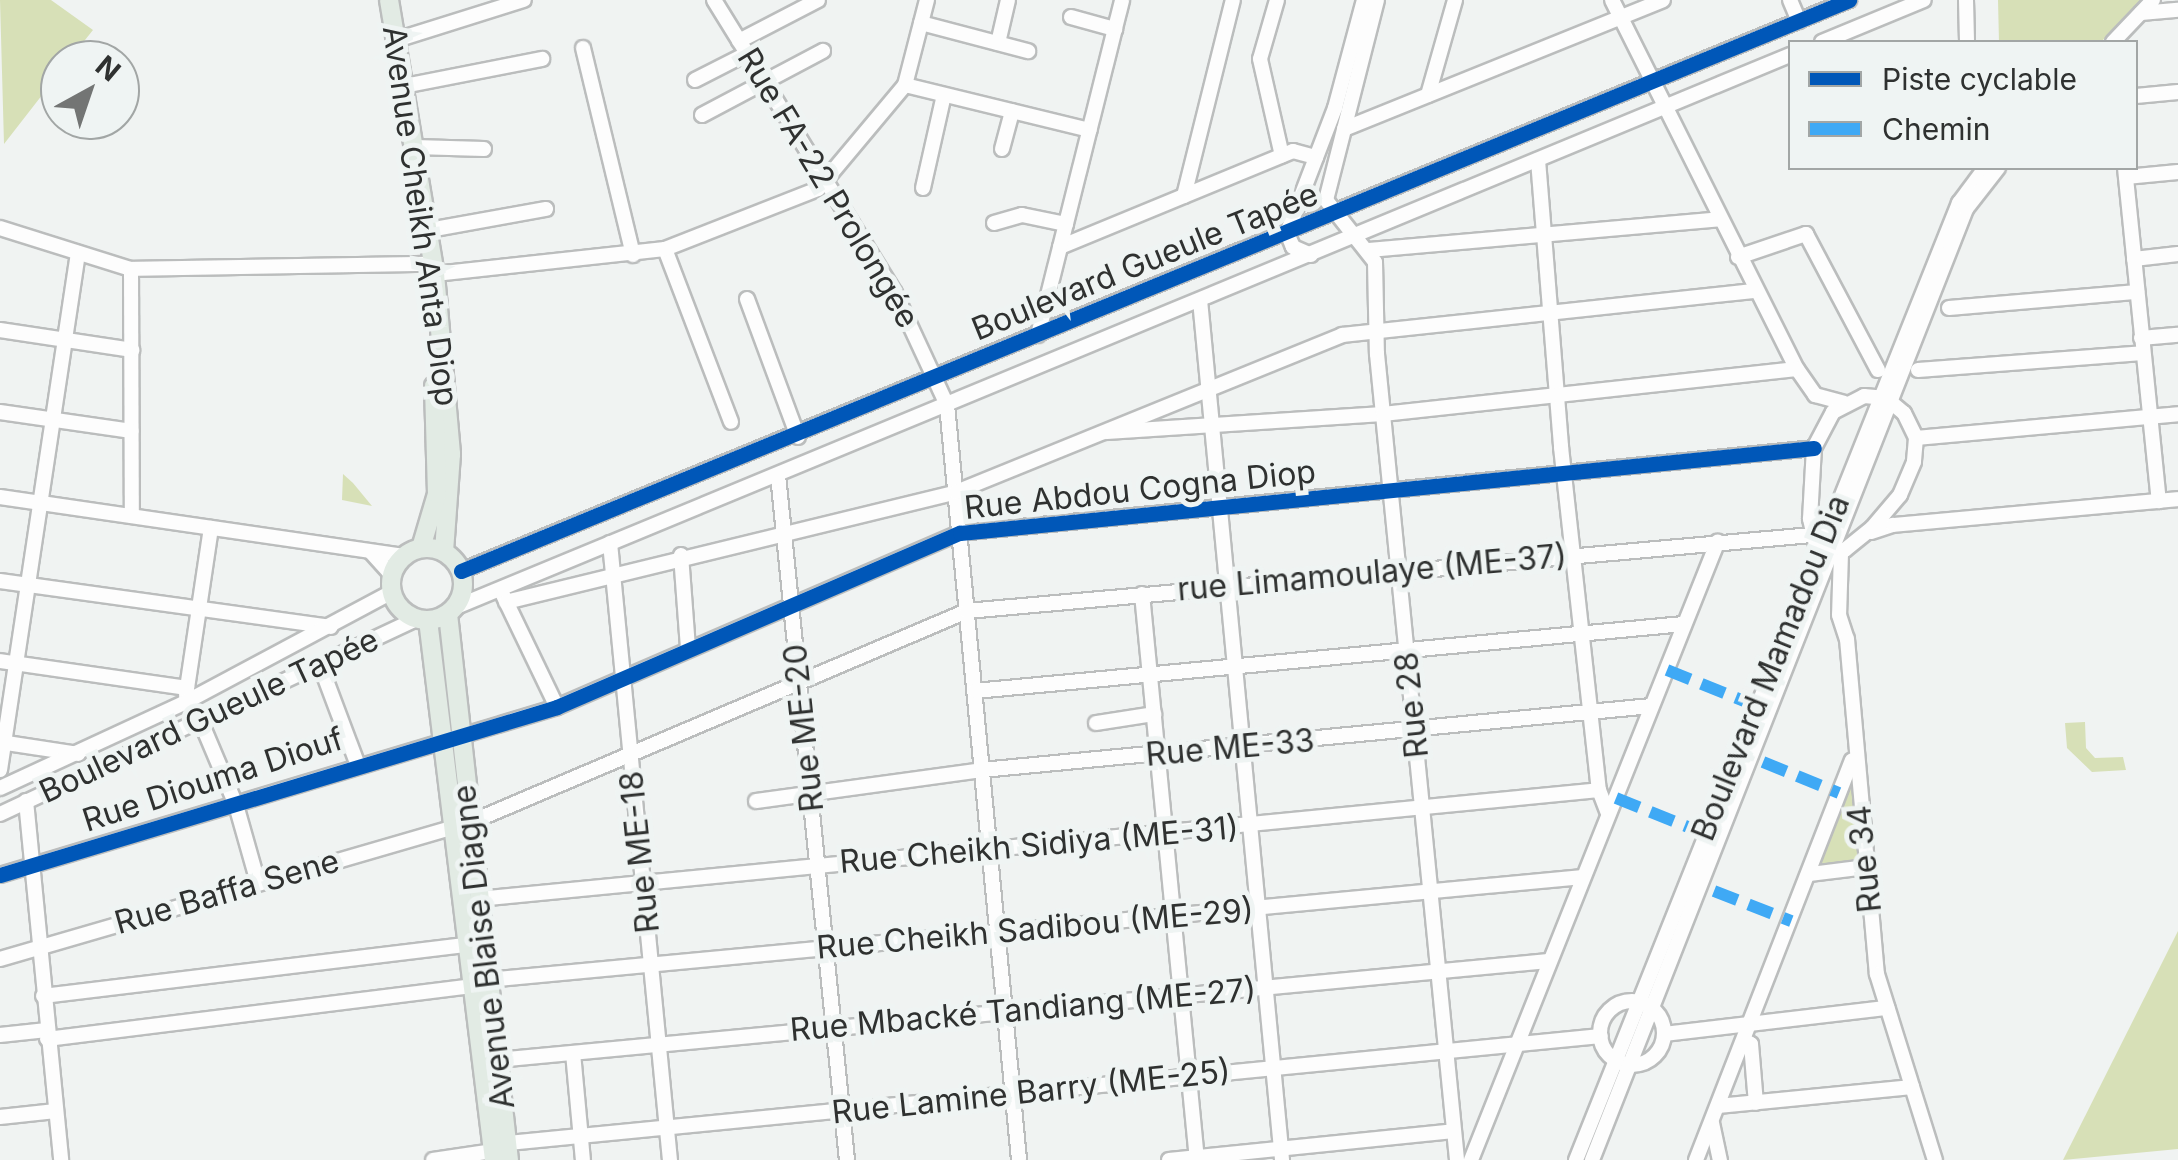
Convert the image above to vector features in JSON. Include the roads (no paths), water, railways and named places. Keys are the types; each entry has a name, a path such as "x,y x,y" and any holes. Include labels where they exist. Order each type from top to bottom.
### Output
{"main road":[{"name":"Avenue Cheikh Anta Diop","path":"378,0 429,269 451,454 444,552"},
{"name":"Avenue Cheikh Anta Diop","path":"390,0 428,230 438,464 413,552"},
{"path":"413,552 444,552 461,571 463,592 452,611 422,620 401,609 392,584 413,552"},
{"name":"Avenue Blaise Diagne","path":"452,611 443,668 461,824 467,945 497,1060 499,1152"},
{"name":"Avenue Blaise Diagne","path":"422,620 443,668"},
{"name":"Avenue Blaise Diagne","path":"461,824 478,899 480,983 499,1152"}],"street":[{"path":"396,40 524,0"},
{"name":"Rue FA-22 Prolongée","path":"714,0 940,378 948,406 1019,1160"},
{"path":"695,80 799,4 818,0"},
{"path":"0,228 131,269 429,269 633,255 665,249 826,184 905,85 928,0"},
{"path":"998,43 1008,0"},
{"path":"1038,335 1122,0"},
{"path":"1184,196 1231,0"},
{"path":"1277,0 1260,59 1282,156"},
{"path":"1310,255 1294,247 1286,233 1316,157 1364,0"},
{"path":"1377,0 1327,193 1333,214 1370,250 1720,219"},
{"path":"1428,95 1454,0"},
{"path":"1612,0 1738,257 1797,369 1815,394 1822,428"},
{"path":"1344,129 1663,0"},
{"path":"1790,0 1799,21"},
{"name":"Boulevard Gueule Tapée","path":"461,571 798,437 1849,0"},
{"path":"1827,40 1924,0"},
{"path":"1966,0 1966,40"},
{"path":"2116,40 2153,0"},
{"path":"2141,13 2178,10"},
{"path":"1072,16 1115,29"},
{"path":"922,23 1028,51"},
{"path":"583,48 633,255"},
{"path":"702,115 823,51"},
{"name":"Boulevard Gueule Tapée","path":"452,611 498,584 610,544 948,406 1788,56"},
{"path":"404,86 542,58"},
{"path":"905,85 1090,130"},
{"path":"2138,96 2178,92"},
{"path":"923,188 944,94"},
{"path":"1002,149 1012,111"},
{"path":"415,148 484,149"},
{"path":"1060,247 1282,156 1298,151 1316,157"},
{"path":"1538,160 1564,474 1599,790 1608,814"},
{"path":"1971,197 1996,170"},
{"path":"2159,501 2126,172 2178,172"},
{"path":"1970,173 1971,197"},
{"name":"Boulevard Mamadou Dia","path":"1576,1160 1622,1062 1831,552 1970,173"},
{"name":"Boulevard Mamadou Dia","path":"1887,399 1971,197"},
{"path":"428,230 546,209"},
{"path":"994,222 1022,214 1066,224"},
{"path":"1738,257 1806,234 1878,370"},
{"path":"665,249 730,422"},
{"name":"Rue 28","path":"1370,250 1457,1160"},
{"path":"0,770 78,253"},
{"path":"2134,258 2178,254"},
{"path":"131,269 132,516"},
{"path":"506,602 612,572 956,492 1103,432 1145,410 1209,390 1318,342 1376,331 1756,291"},
{"path":"1949,308 2136,292"},
{"path":"747,299 798,437"},
{"path":"1200,300 1282,1154"},
{"path":"0,330 132,350"},
{"path":"1918,370 2142,346 2178,334"},
{"path":"1103,432 1151,433 1383,414 1797,369"},
{"path":"1815,394 1844,402 1887,399 1916,438"},
{"path":"1844,402 1822,428 1814,448 1807,493 1812,534 1831,552 1863,536 1921,522 2178,499"},
{"path":"1145,410 1151,433"},
{"path":"0,412 132,431"},
{"path":"1916,438 2178,414"},
{"path":"1863,536 1900,495 1916,438"},
{"name":"Rue Abdou Cogna Diop","path":"452,738 557,706 960,533 1391,494 1814,448"},
{"name":"Rue ME-20","path":"778,475 846,1160"},
{"path":"1900,495 1921,522"},
{"path":"0,497 370,552 413,552"},
{"path":"0,661 186,695 211,528"},
{"name":"rue Limamoulaye (ME-37)","path":"630,753 967,611 1777,534 1812,534"},
{"path":"1471,1160 1718,541"},
{"name":"Rue ME-18","path":"610,544 670,1160"},
{"path":"370,552 392,584"},
{"name":"Rue 34","path":"1831,552 1839,614 1848,639 1854,754 1887,1008 1935,1160"},
{"path":"682,555 688,649"},
{"path":"0,581 332,627"},
{"name":"Boulevard Gueule Tapée","path":"0,788 78,754 186,695 332,627 392,584"},
{"path":"498,584 557,706"},
{"path":"1142,594 1197,1159"},
{"name":"Boulevard Gueule Tapée","path":"0,814 422,620"},
{"path":"974,691 1684,624"},
{"path":"322,666 357,763"},
{"name":"Rue ME-33","path":"756,801 982,770 1651,706"},
{"path":"1096,724 1154,714"},
{"path":"201,722 236,805 258,883"},
{"name":"Rue Diouma Diouf","path":"0,874 236,805 357,763 452,738"},
{"path":"2,743 78,754"},
{"name":"Rue Baffa Sene","path":"0,959 461,824 630,753"},
{"path":"1696,1160 1854,754"},
{"name":"Rue Cheikh Sidiya (ME-31)","path":"478,899 1599,790"},
{"path":"26,801 61,1160"},
{"path":"1810,874 1866,867"},
{"name":"Rue Cheikh Sadibou (ME-29)","path":"0,1035 47,1034 651,965 1582,877"},
{"path":"43,996 467,945"},
{"name":"Rue Mbacké Tandiang (ME-27)","path":"497,1060 1548,961"},
{"path":"1645,1005 1664,1034 1653,1057 1622,1062 1601,1036 1612,1009 1645,1005"},
{"path":"1664,1034 1706,1025 1887,1008"},
{"name":"Rue Lamine Barry (ME-25)","path":"433,1160 580,1136 1601,1036"},
{"path":"1744,1040 1751,1044 1756,1103"},
{"path":"573,1053 582,1160"},
{"name":"Boulevard Mamadou Dia","path":"1592,1160 1622,1062"},
{"path":"1718,1106 1912,1087"},
{"path":"0,1117 56,1110"},
{"path":"1712,1122 1720,1160"},
{"path":"1169,1160 1282,1154 1454,1131"}]}
